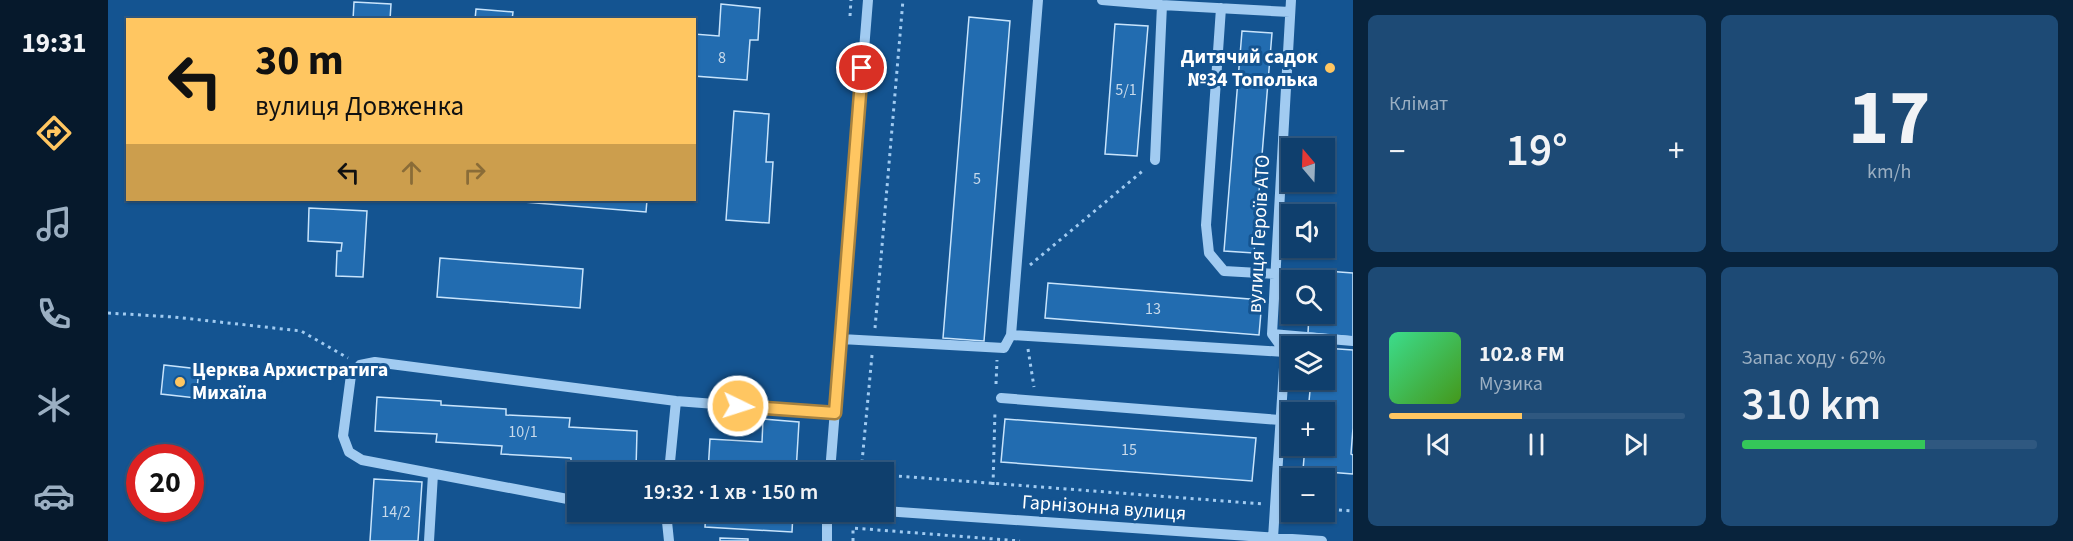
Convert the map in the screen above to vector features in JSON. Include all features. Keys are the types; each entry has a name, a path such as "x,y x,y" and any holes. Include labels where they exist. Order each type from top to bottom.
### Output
{"street":[{"path":"831,462 868,0"},
{"path":"841,339 1004,348 1011,335 1038,0"},
{"path":"1102,0 1290,12"},
{"name":"вулиця Героїв АТО","path":"1281,346 1272,334 1291,0"},
{"path":"1155,160 1162,5"},
{"path":"1221,9 1206,225 1209,253 1224,271 1275,274"},
{"path":"1272,334 1353,340"},
{"path":"1011,335 1281,352"},
{"path":"567,499 362,460 349,452 343,436 351,375 360,365 375,362 676,401 835,413"},
{"path":"999,394 1036,401 1281,420 1273,538"},
{"path":"670,462 676,401"},
{"path":"429,541 433,474"},
{"name":"Гарнізонна вулиця","path":"894,512 1322,541"},
{"path":"667,522 669,541"},
{"path":"827,522 827,541"},
{"path":"1147,541 1148,529"}],"path":[{"path":"862,462 903,0"},
{"path":"1016,277 1155,160"},
{"path":"108,313 174,317 301,331 360,365"},
{"path":"1026,336 1036,401"},
{"path":"998,348 999,394"},
{"path":"993,484 995,411"},
{"path":"894,476 1275,505"},
{"path":"1335,510 1353,511"},
{"path":"853,541 854,528 960,539 1020,541"}],"building":[{"path":"354,2 391,4 390,18 353,18"},
{"path":"721,4 760,8 758,40 750,40 747,80 696,76 696,34 719,36"},
{"path":"476,9 513,12 512,18 475,18"},
{"path":"969,17 1010,21 984,341 943,338"},
{"path":"1115,24 1148,26 1137,156 1105,154"},
{"path":"1242,31 1272,33 1254,253 1224,251"},
{"path":"734,111 769,114 766,162 773,162 769,223 726,220"},
{"path":"510,201 647,201 646,212"},
{"path":"309,208 367,211 363,277 336,276 337,251 341,251 342,243 308,241"},
{"path":"440,258 583,269 580,308 437,297"},
{"path":"1335,272 1353,273 1353,337 1308,333 1308,324 1335,324"},
{"path":"1048,283 1262,300 1259,335 1045,318"},
{"path":"1335,349 1353,350 1351,454 1353,455 1353,474 1335,473 1335,468 1303,468 1304,456 1335,456 1335,402 1309,402 1310,390 1335,390"},
{"path":"164,365 199,369 196,398 161,394"},
{"path":"377,397 441,401 441,405 506,409 506,415 570,418 569,427 637,431 636,462 571,462 571,458 501,454 502,446 436,442 437,434 375,431"},
{"path":"763,419 799,422 797,462 709,462 710,439 762,442"},
{"path":"1005,419 1256,438 1252,481 1001,462"},
{"path":"374,479 422,482 418,541 370,541"},
{"path":"705,522 792,522 792,532 705,527"},
{"path":"720,538 748,539 748,541 720,541"}],"place":[{"name":"Дитячий садок №34 Тополька","path":"1330,68"},
{"name":"Церква Архистратига Михаїла","path":"180,382"}],"route":[{"path":"738,406 835,413 862,68"}]}
